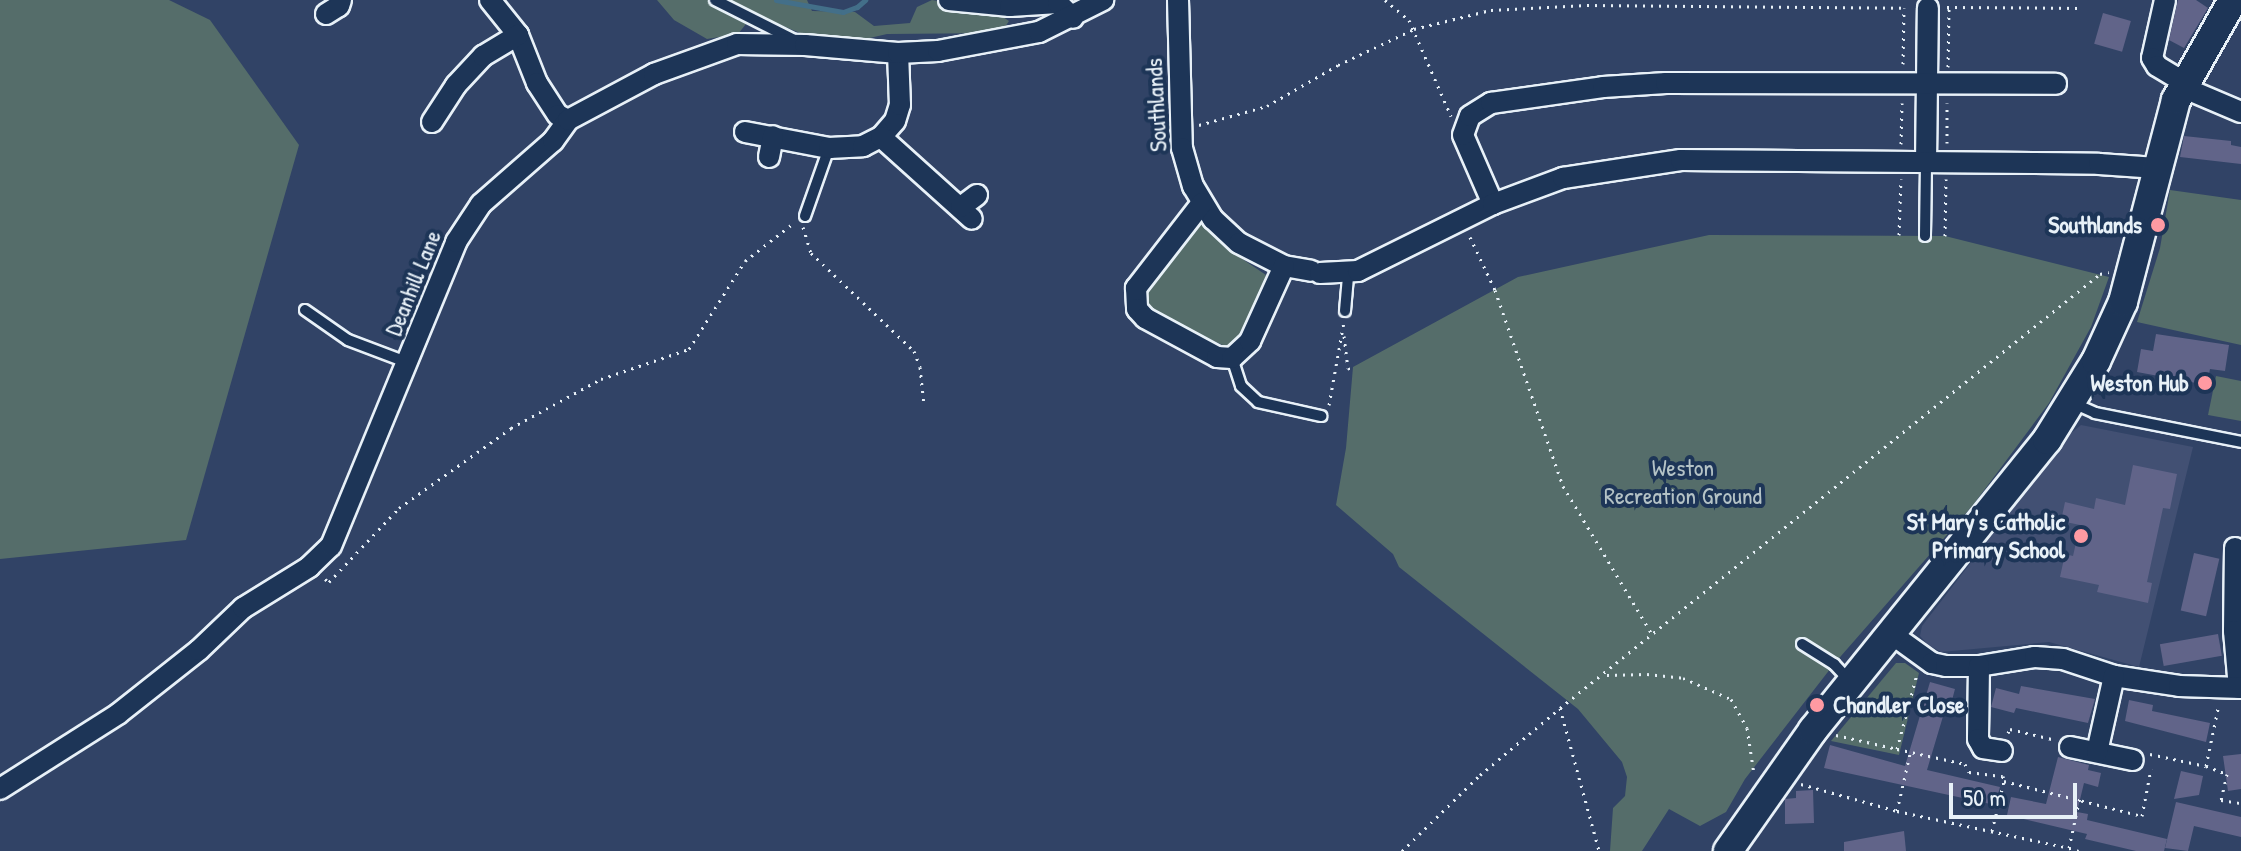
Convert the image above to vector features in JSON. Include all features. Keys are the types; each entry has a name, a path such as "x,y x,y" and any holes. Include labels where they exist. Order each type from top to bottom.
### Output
{"street":[{"path":"490,0 518,35 537,83 558,115 568,120"},
{"path":"949,0 1010,6 1058,3 1073,18"},
{"name":"Deanhill Lane","path":"0,789 118,714 199,650 243,608 309,567 331,546 465,225 507,178 553,141 568,120 654,74 737,44 805,45 898,53 1002,42 1073,18 1103,0"},
{"name":"Southlands","path":"1178,0 1181,126 1186,168 1202,203 1239,243 1284,266 1315,272 1348,273 1393,255 1493,204 1563,178 1681,160 2157,168"},
{"path":"2165,0 2152,58 2157,66 2183,85 2241,112"},
{"path":"1729,851 1813,730 1893,635 2047,440 2072,402 2101,351 2123,302 2157,168 2183,85 2233,0"},
{"path":"1925,7 1927,84 1936,163"},
{"path":"432,122 456,85 483,56 518,35"},
{"path":"745,132 829,148 863,146 881,137 895,121 900,105 898,53"},
{"path":"1493,204 1466,146 1465,125 1470,116 1491,103 1603,87 1666,83 2056,84"},
{"path":"769,157 773,136"},
{"path":"881,137 970,207"},
{"path":"1202,203 1142,278 1134,299 1145,318 1217,357 1232,358 1250,341 1284,266"},
{"path":"1893,635 1921,656 1946,666 1979,666 2035,657 2063,659 2114,676 2234,688 2235,548"},
{"path":"1979,666 1978,739 1983,748 2002,751"},
{"path":"2097,752 2114,676"},
{"path":"2070,747 2133,760"}],"lane":[{"path":"715,0 805,45"},
{"path":"805,216 829,148"},
{"path":"1925,236 1936,163"},
{"path":"1345,311 1348,273"},
{"path":"305,310 348,340 409,363"},
{"path":"1232,358 1241,386 1258,402 1321,416"},
{"path":"2072,402 2095,413 2241,442"},
{"path":"1802,644 1834,664 1852,682"}],"path":[{"path":"1385,0 1409,20 1449,115 1465,125"},
{"path":"1181,126 1211,124 1267,106 1338,65 1414,29 1491,10 1587,5 2080,8"},
{"path":"1899,235 1902,82 1925,7"},
{"path":"1925,7 1948,85 1936,163 1945,236"},
{"path":"805,216 802,234 811,253 914,351 920,367 924,406"},
{"path":"309,567 329,582 399,508 511,428 601,379 689,349 745,261 805,216"},
{"path":"1462,219 1495,290 1563,486 1653,636"},
{"path":"1402,851 1480,775 1560,708 2105,271"},
{"path":"1321,416 1327,416 1344,332 1345,311"},
{"path":"1344,332 1348,368 1352,370"},
{"path":"1897,749 1921,656"},
{"path":"1604,675 1647,674 1683,678 1731,699 1747,728 1754,774 1751,778 1771,787 2079,851"},
{"path":"2206,766 2234,688"},
{"path":"1560,708 1599,851"},
{"path":"1992,831 2003,779 2002,751 2010,729 2064,742 2070,747"},
{"path":"1813,730 1965,764 1969,772 2080,797 2142,816 2155,754"},
{"path":"2133,760 2139,752 2155,754 2227,774 2221,800 2241,803"},
{"path":"1897,811 1910,754"},
{"path":"2069,848 2080,797"}],"shaded area":[{"name":"St Mary's Catholic Primary School","path":"2081,425 2193,447 2139,667 2049,642 1941,652 1927,644 1920,636 1922,626 2070,434"}],"green space":[{"path":"0,0 169,0 210,20 299,145 186,540 0,559"},
{"path":"657,0 807,0 812,11 855,12 874,26 910,23 917,7 932,0 994,11 1009,21 1001,33 887,34 861,40 800,33 754,14 738,34 707,39 674,20"},
{"path":"2170,190 2241,200 2241,345 2137,322 2160,248"},
{"path":"1198,224 1205,225 1232,252 1266,275 1242,340 1229,348 1152,312 1146,304 1147,288"},
{"name":"Weston Recreation Ground","path":"1709,235 1945,236 2109,277 2091,327 2049,403 1973,505 1834,664 1745,779 1726,812 1700,826 1669,809 1642,851 1610,851 1613,808 1625,796 1627,777 1622,762 1578,709 1399,567 1393,554 1336,505 1346,448 1353,367 1518,277"},
{"path":"2216,376 2241,381 2241,421 2208,415"},
{"path":"1896,663 1905,663 1919,673 1899,755 1831,741"}],"building":[{"path":"2178,0 2196,0 2208,8 2184,48 2169,40"},
{"path":"2103,13 2131,21 2122,52 2094,44"},
{"path":"2184,136 2231,141 2231,145 2241,147 2241,164 2180,157"},
{"path":"2156,334 2229,345 2225,371 2210,369 2207,385 2137,372 2141,349 2153,351"},
{"path":"2133,465 2177,474 2170,509 2163,508 2147,582 2152,583 2148,603 2097,592 2099,585 2060,577 2065,554 2073,556 2080,525 2061,521 2065,502 2094,509 2096,498 2125,505"},
{"path":"2194,553 2219,559 2206,616 2181,610"},
{"path":"2218,634 2222,656 2164,666 2160,644"},
{"path":"1930,682 1955,689 1951,704 1947,703 1927,770 2000,787 1995,805 1824,768 1830,745 1905,766"},
{"path":"2021,686 2095,699 2088,723 2016,708 2014,713 1991,707 1996,688 2019,694"},
{"path":"2129,700 2153,705 2152,711 2210,723 2206,742 2125,721"},
{"path":"2241,754 2241,789 2228,791 2223,756"},
{"path":"2058,757 2089,765 2088,770 2101,773 2098,787 2084,783 2077,812 2088,814 2087,820 2167,839 2164,851 2136,851 2085,839 2087,834 2007,815 2011,797 2046,804"},
{"path":"2181,771 2203,776 2199,795 2174,799"},
{"path":"1813,790 1814,823 1785,824 1785,799 1796,798 1796,791"},
{"path":"2176,802 2241,817 2241,837 2194,826 2188,851 2165,848"},
{"path":"1904,831 1906,851 1844,851 1844,842"}],"waterway":[{"path":"776,0 843,12 865,0"}],"place":[{"name":"Southlands","path":"2158,225"},
{"name":"Weston Hub","path":"2205,383"},
{"name":"St Mary's Catholic Primary School","path":"2081,536"},
{"name":"Chandler Close","path":"1817,705"}]}
